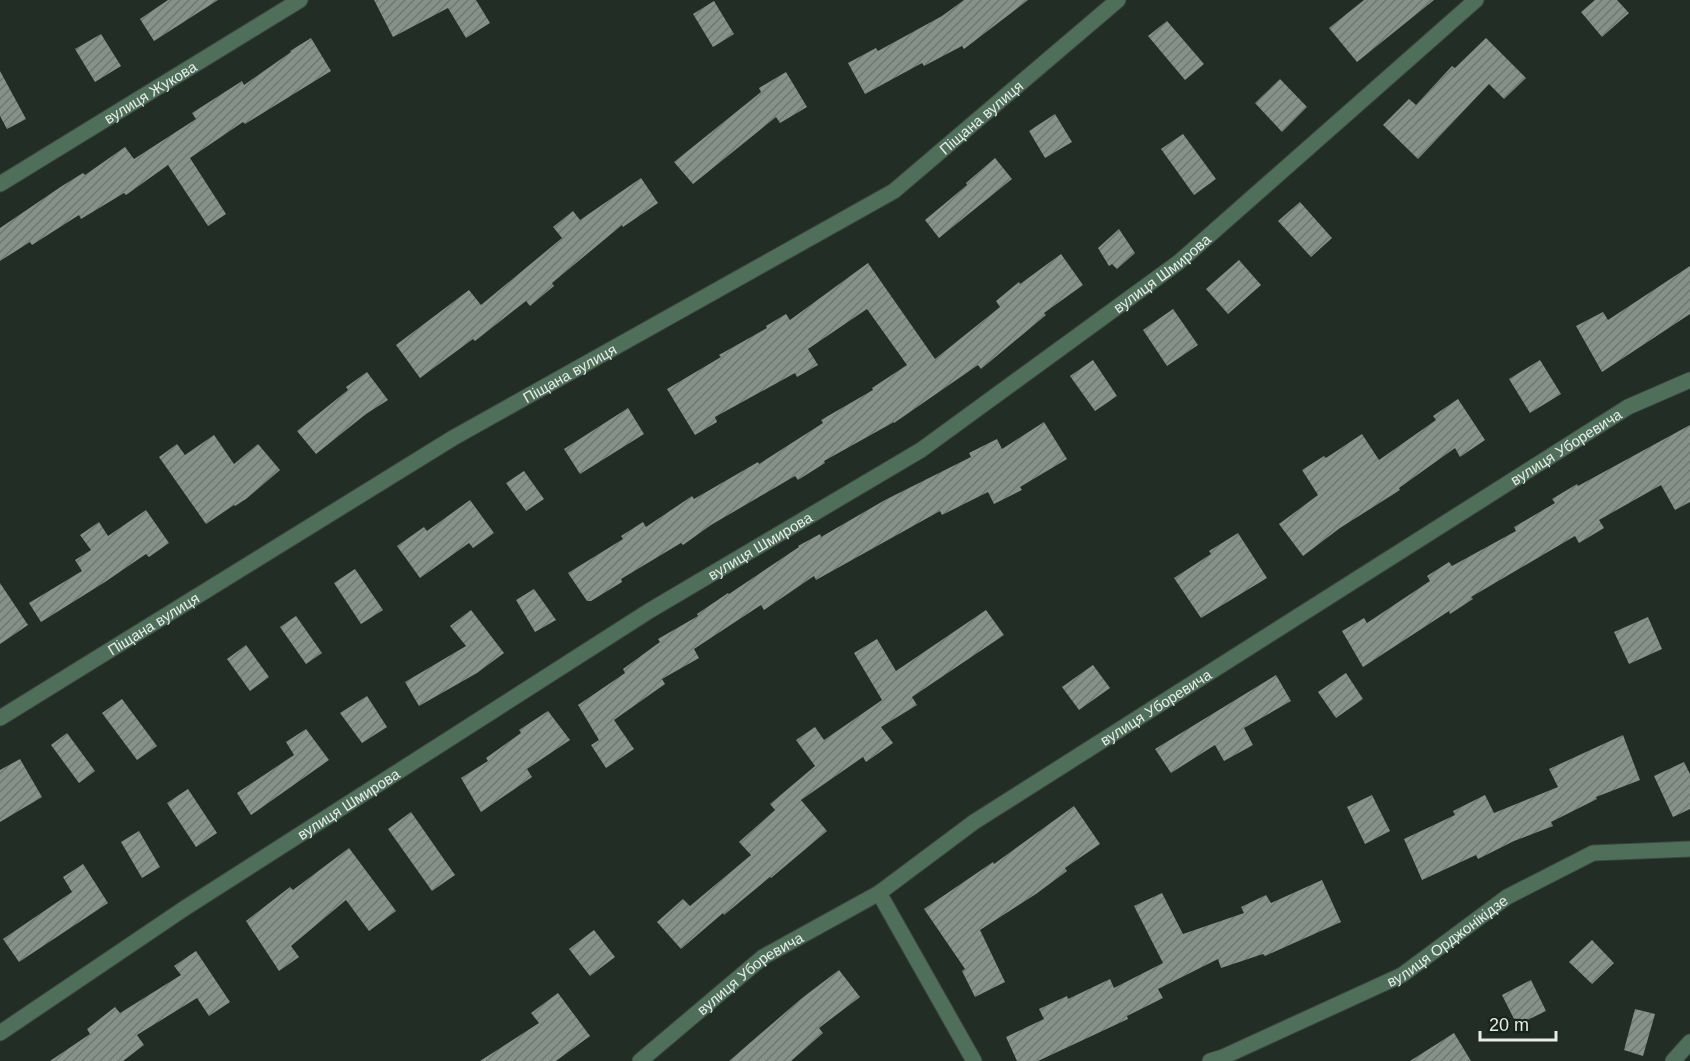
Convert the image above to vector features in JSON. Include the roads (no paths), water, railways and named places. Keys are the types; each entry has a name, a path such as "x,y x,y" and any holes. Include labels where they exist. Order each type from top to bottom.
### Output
{"street":[{"name":"вулиця Жукова","path":"0,184 300,0"},
{"name":"Піщана вулиця","path":"0,718 453,438 894,191 1118,0"},
{"name":"вулиця Шмирова","path":"0,1034 186,908 639,617 921,450 1179,262 1476,0"},
{"name":"вулиця Уборевича","path":"640,1061 763,957 879,893 974,822 1628,407 1690,380"},
{"name":"вулиця Орджонікідзе","path":"1210,1061 1402,975 1507,897 1593,853 1690,849"},
{"path":"879,893 974,1061"},
{"path":"1673,1061 1690,1042"}]}
